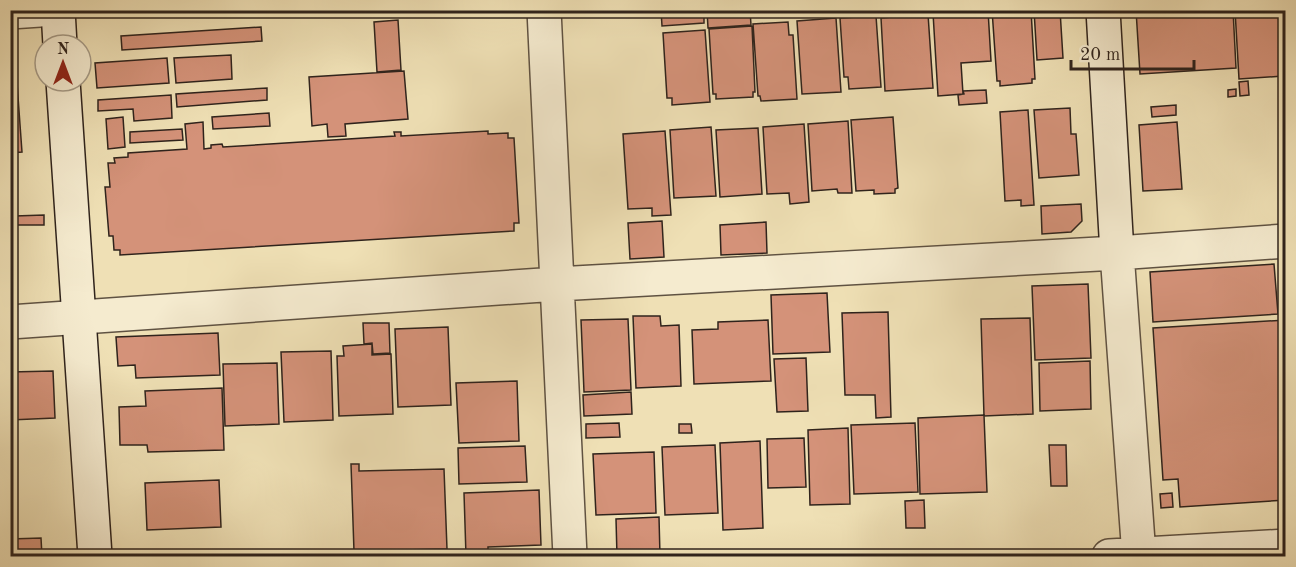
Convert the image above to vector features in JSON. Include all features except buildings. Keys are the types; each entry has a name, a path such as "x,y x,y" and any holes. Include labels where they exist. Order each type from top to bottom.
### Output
{"street":[{"path":"10,12 40,10"},
{"path":"58,10 59,33"},
{"path":"543,10 570,556"},
{"path":"1103,10 1117,253 1129,556 1286,546"},
{"path":"64,93 95,556"},
{"path":"10,322 557,284 1117,253 1286,241"}]}
